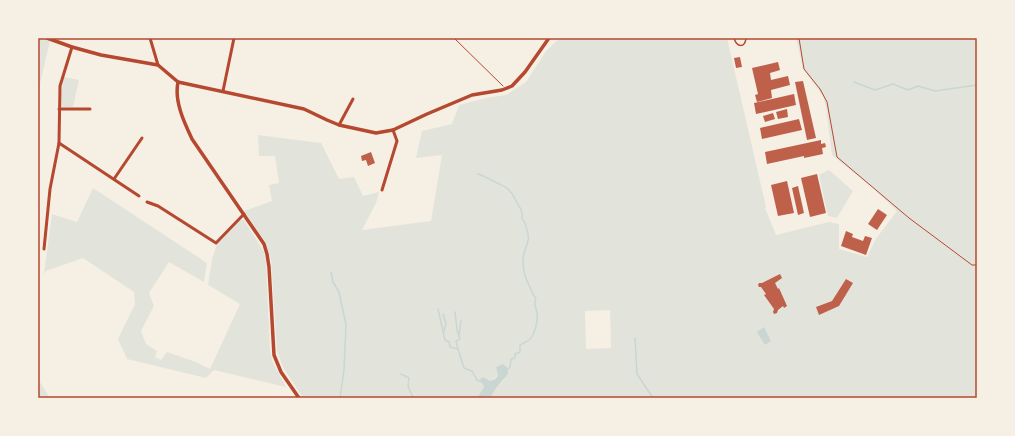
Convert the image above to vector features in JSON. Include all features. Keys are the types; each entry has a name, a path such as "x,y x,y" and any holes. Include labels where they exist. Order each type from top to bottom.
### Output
{"street":[{"path":"48,38 72,47 101,55 158,65 178,82 304,109 339,124 376,133 393,130 472,95 506,89 518,81 549,38"},
{"path":"150,38 158,65"},
{"path":"223,91 234,38"},
{"path":"44,249 50,189 59,143 60,86 72,47"},
{"path":"178,82 176,91 179,104 184,122 192,139 264,244 268,254 274,355 281,372 299,398"},
{"path":"339,124 353,99"},
{"path":"59,109 90,109"},
{"path":"382,190 397,141 393,130"},
{"path":"114,179 142,138"},
{"path":"59,143 139,196"},
{"path":"147,202 158,206 216,243 244,215"}],"lane":[{"path":"734,38 738,46 742,46 745,43 746,38"}],"path":[{"path":"454,38 506,89"},
{"path":"799,38 804,69 820,89 827,102 836,157 916,223 972,265 977,265"}],"shaded area":[{"path":"38,38 43,38 50,41 38,92"},
{"path":"560,38 727,38 765,208 776,235 829,222 839,224 839,249 867,257 875,240 897,211 874,189 832,155 826,107 823,96 803,69 796,38 977,38 977,398 490,398 497,387 504,380 507,367 503,364 496,367 498,376 490,381 483,377 481,381 484,387 477,398 303,398 283,367 277,351 271,259 266,243 244,211 272,201 269,185 279,183 275,156 259,156 258,135 321,143 339,179 354,177 363,196 379,192 376,203 362,230 431,221 442,155 416,158 422,131 452,124 459,105 486,98 506,95 526,82 546,51","holes":["610,310 611,348 586,349 585,311"]},
{"path":"64,77 79,80 73,107 62,107 61,94"},
{"path":"829,170 853,191 837,218 828,216 819,175"},
{"path":"93,188 207,263 204,282 169,262 149,293 154,306 141,331 146,344 157,351 155,357 161,360 167,352 196,362 210,369 240,304 208,285 212,259 217,244 240,220 244,220 264,252 266,261 270,351 273,363 286,387 214,370 206,378 127,359 118,339 135,304 134,292 83,258 46,271 44,274 52,214 77,222"},
{"path":"764,327 771,341 765,345 757,332"},
{"path":"503,364 507,367 508,374 490,398 477,398 484,387 480,379 483,377 490,381 495,379 498,376 496,367"},
{"path":"38,379 50,398 38,398"}],"building":[{"path":"740,57 742,67 736,68 734,58"},
{"path":"778,62 780,70 770,73 771,80 788,76 790,85 771,90 772,98 757,102 755,95 758,94 752,68"},
{"path":"803,81 816,138 807,140 795,82"},
{"path":"794,94 796,105 756,114 754,103"},
{"path":"787,109 788,117 778,119 776,112"},
{"path":"773,113 775,119 765,122 763,116"},
{"path":"799,119 802,130 762,139 760,128"},
{"path":"821,140 821,144 825,143 826,147 822,148 823,154 804,158 804,156 767,164 765,152"},
{"path":"371,152 375,163 368,166 366,160 362,161 361,156"},
{"path":"817,174 826,213 810,217 801,178"},
{"path":"787,181 794,213 778,216 771,185"},
{"path":"798,186 804,213 798,215 792,188"},
{"path":"878,209 887,215 877,230 868,224"},
{"path":"846,231 853,234 852,237 863,241 865,236 872,238 866,255 841,246"},
{"path":"780,274 782,278 775,283 778,289 779,288 787,306 784,308 783,306 777,313 774,314 774,309 764,295 766,294 758,285 759,283"},
{"path":"846,279 853,283 839,306 819,315 816,307 832,301"}],"waterway":[{"path":"854,82 875,90 893,84 908,90 918,86 935,91 977,85"},
{"path":"478,174 504,186 509,190 521,210 522,219 525,222 528,233 528,242 524,253 523,267 527,280 536,298 536,324 531,338 520,345 520,352 515,354 515,358 511,359 510,367 506,371"},
{"path":"331,272 333,282 339,292 346,325 344,370 340,398"},
{"path":"438,309 445,340 449,342 450,347 458,349 464,368 472,371 477,380 482,382"},
{"path":"455,312 457,330 460,339 456,341 458,349"},
{"path":"443,314 446,323 444,331"},
{"path":"459,335 461,321"},
{"path":"635,338 637,374 653,398"},
{"path":"401,374 409,378 408,386 413,398"}]}
